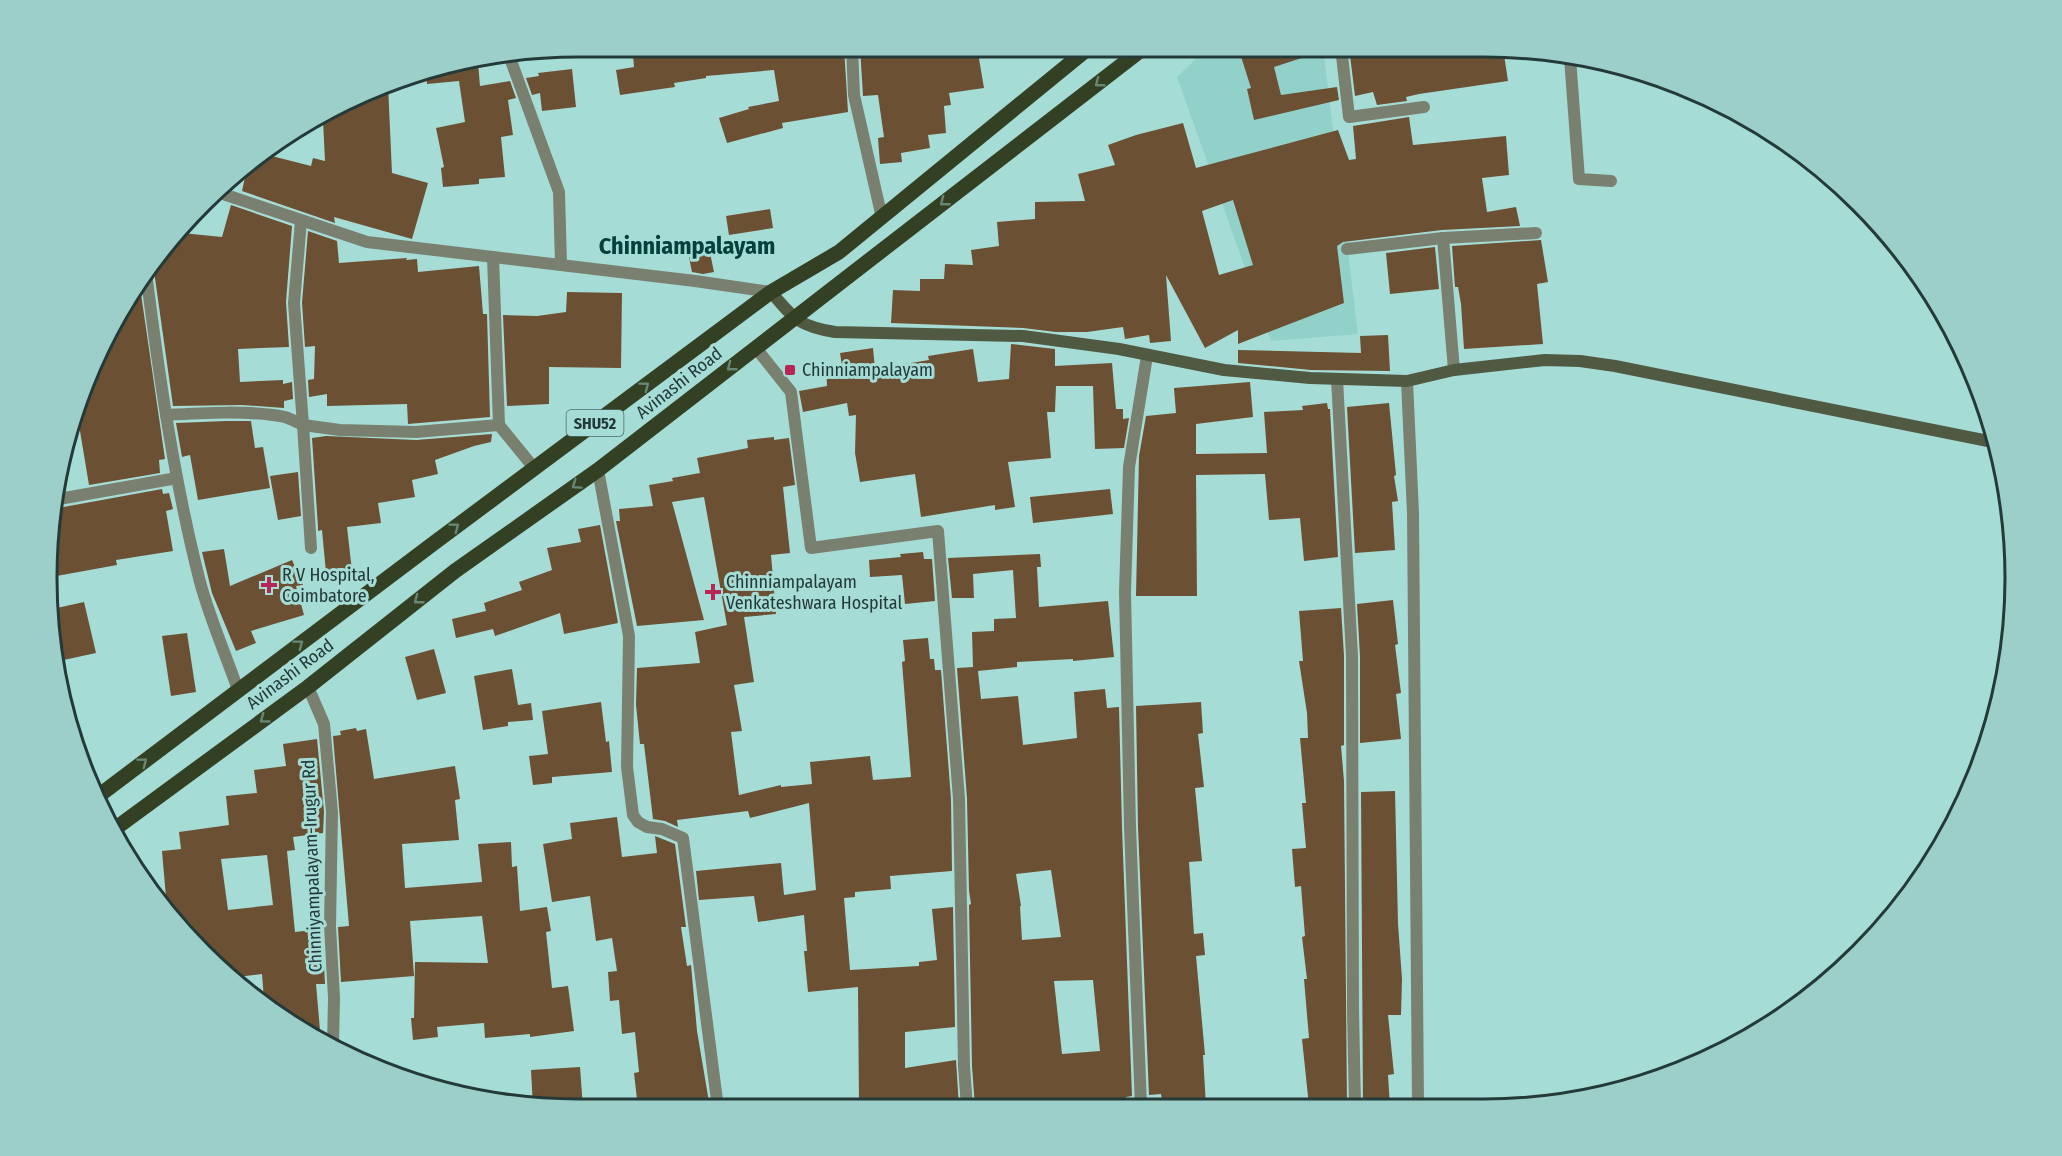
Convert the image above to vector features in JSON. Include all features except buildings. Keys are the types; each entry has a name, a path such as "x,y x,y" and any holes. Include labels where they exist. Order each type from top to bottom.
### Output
{"main road":[{"name":"Avinashi Road","path":"104,792 771,292 839,252 1078,57"},
{"name":"Avinashi Road","path":"120,825 308,687 455,571 598,470 1132,57"},
{"path":"771,292 794,319 812,328 835,332 1023,336 1119,350 1224,370 1310,378 1407,381 1454,370 1545,360 1580,361 1616,366 1986,440"}],"street":[{"path":"852,57 854,95 882,218"},
{"path":"1342,57 1349,117 1424,107"},
{"path":"511,61 559,192 561,265"},
{"path":"1570,64 1579,179 1611,182"},
{"path":"225,195 367,242 771,292"},
{"path":"301,221 294,303 311,548"},
{"path":"1347,249 1443,238 1536,233"},
{"path":"1443,238 1454,370"},
{"path":"493,257 499,425 534,468"},
{"path":"148,285 177,479 201,584 238,690"},
{"path":"756,348 791,392 811,548 938,531 959,799 966,1099"},
{"path":"1141,1099 1130,827 1125,592 1129,467 1147,356"},
{"path":"1337,379 1352,656 1355,1099"},
{"path":"1407,381 1413,513 1418,1099"},
{"path":"166,415 254,414 286,417 303,425 340,430 405,432 499,425"},
{"path":"598,470 629,636 627,767 633,815 638,822 662,828 683,838 717,1099"},
{"path":"63,498 177,479"},
{"name":"Chinniyampalayam-Irugur Rd","path":"308,687 324,724 332,812 330,926 334,998 333,1037"}],"shaded area":[{"path":"1198,57 1324,57 1358,334 1271,341 1177,77"}],"place":[{"name":"Chinniampalayam","path":"790,370"},
{"name":"R V Hospital, Coimbatore","path":"269,585"},
{"name":"Chinniampalayam Venkateshwara Hospital","path":"713,592"}],"district":[{"name":"Chinniampalayam","path":"687,246"}]}
